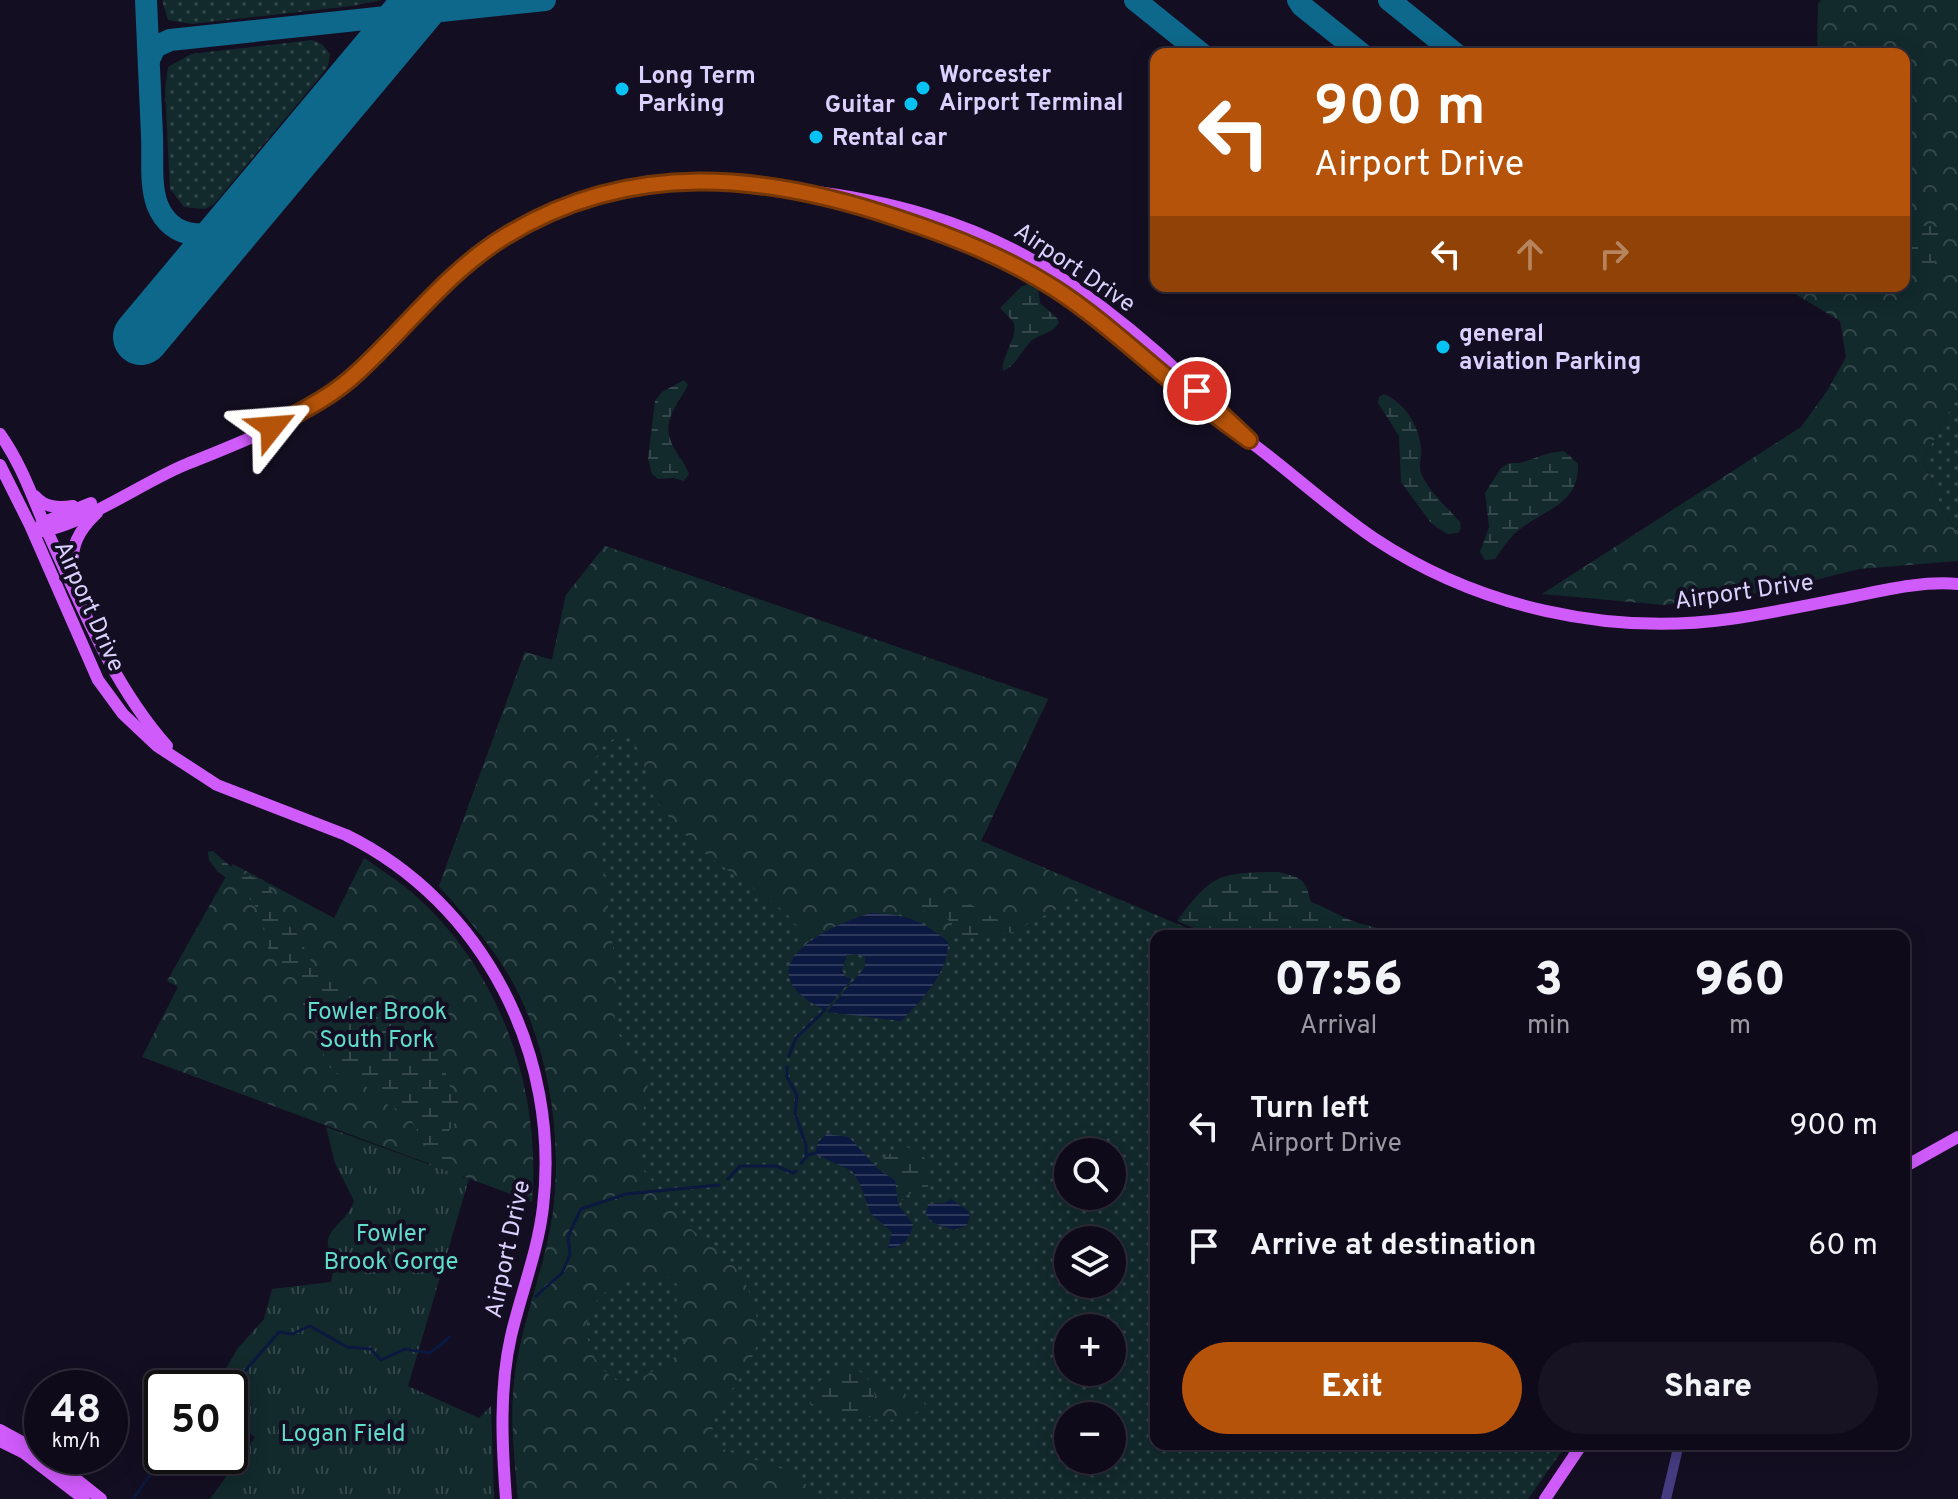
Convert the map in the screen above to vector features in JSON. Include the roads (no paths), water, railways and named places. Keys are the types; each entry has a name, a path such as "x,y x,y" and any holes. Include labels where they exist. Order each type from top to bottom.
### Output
{"main road":[{"name":"Airport Drive","path":"46,527 92,503 272,427 328,396 358,372 469,261 502,238 540,218 603,195 663,182 729,181 793,189 840,200 976,246 1008,261 1086,309 1203,407 1345,518 1409,559 1445,577 1509,601 1587,620 1663,624 1708,622 1766,613 1900,587 1958,584"},
{"path":"0,434 24,472 46,527"},
{"path":"0,465 34,532"},
{"name":"Airport Drive","path":"84,607 71,562 73,548 83,526 99,511 142,484"},
{"path":"32,493 53,507 92,503"},
{"name":"Airport Drive","path":"118,499 34,532 84,652 109,698 157,746 217,785 346,835 383,857 427,891 448,912 485,959 513,1007 538,1082 546,1172 543,1209 507,1363 503,1409 506,1499"},
{"name":"Airport Drive","path":"46,527 127,697 180,760"},
{"path":"1910,1164 1958,1137"},
{"path":"0,1430 24,1443"},
{"path":"0,1441 24,1453 84,1499"},
{"path":"1545,1499 1578,1450"},
{"path":"70,1474 101,1499"}],"street":[{"path":"1666,1499 1678,1450"}],"water":[{"path":"871,913 912,920 930,928 948,942 939,975 901,1021 827,1012 865,967 865,957 847,955 842,970 846,977 852,979 825,1010 801,995 790,980 790,965 798,952 813,939"},
{"path":"827,1134 849,1137 878,1169 895,1180 898,1205 913,1224 902,1244 888,1248 892,1232 871,1214 852,1171 815,1154 818,1142"},
{"path":"951,1199 968,1211 970,1218 967,1225 954,1230 934,1223 926,1215 928,1204 945,1203"}],"waterway":[{"path":"789,1056 796,1038 825,1010"},
{"path":"787,1067 787,1077 797,1095 795,1113 806,1145 806,1156"},
{"path":"801,1163 808,1155 816,1153"},
{"path":"728,1179 740,1166 776,1166 793,1173 796,1171"},
{"path":"536,1296 562,1273 570,1255 568,1236 581,1209 626,1194 719,1185"},
{"path":"246,1370 279,1332 292,1334 310,1326 347,1347 371,1349 381,1360 405,1349 430,1353 450,1337"},
{"path":"133,1499 151,1474"}],"place":[{"name":"Worcester Airport Terminal","path":"923,88"},
{"name":"Long Term Parking","path":"622,89"},
{"name":"Guitar","path":"911,104"},
{"name":"Rental car","path":"816,137"},
{"name":"general aviation Parking","path":"1443,347"}],"park label":[{"name":"Fowler Brook South Fork","path":"377,1025"},
{"name":"Fowler Brook Gorge","path":"391,1247"},
{"name":"Logan Field","path":"343,1433"}]}
